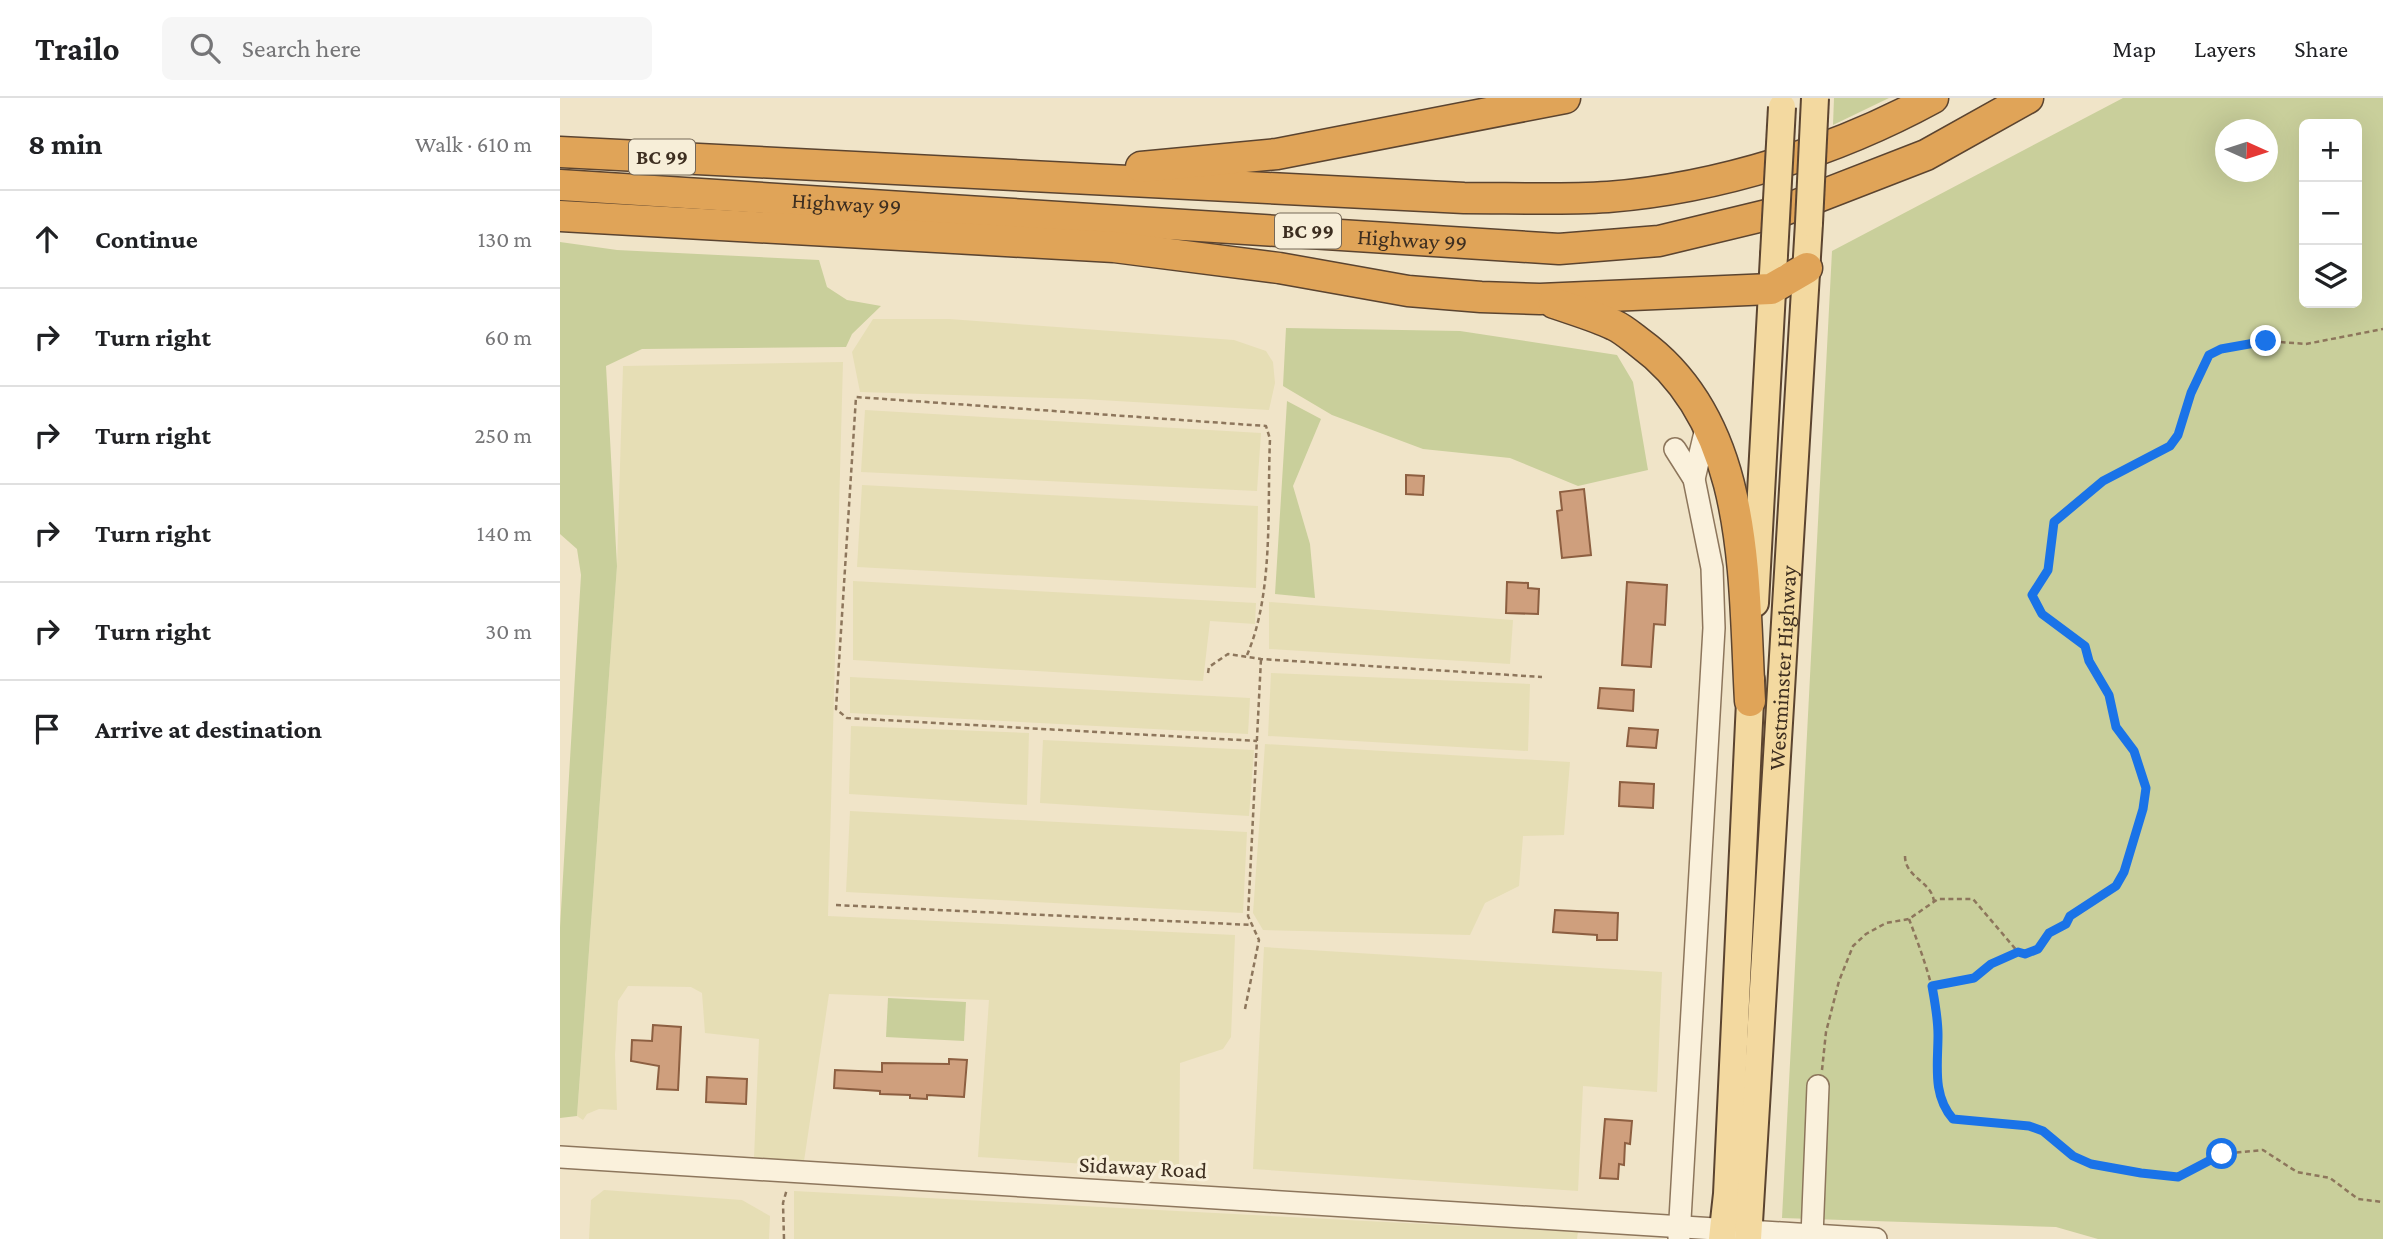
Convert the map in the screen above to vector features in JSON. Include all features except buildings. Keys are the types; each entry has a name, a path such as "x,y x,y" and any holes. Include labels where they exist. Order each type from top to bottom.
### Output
{"highway":[{"path":"1077,179 1129,168 1277,154 1565,98"},
{"name":"Highway 99","path":"560,152 1464,198 1609,197 1695,183 1770,165 1900,116 1933,98"},
{"name":"Highway 99","path":"560,185 1559,248 1659,241 1779,212 1926,155 2028,98"},
{"path":"560,216 1114,247 1279,268 1408,291 1541,299 1771,289 1807,256"},
{"path":"1541,299 1615,325 1660,358 1688,391 1707,424 1721,459 1740,533 1750,701"}],"main road":[{"name":"Westminster Highway","path":"1736,1234 1807,256 1815,98"},
{"name":"Westminster Highway","path":"1736,1234 1750,701 1782,102"}],"street":[{"path":"1694,479 1707,424"},
{"path":"1675,449 1694,479 1712,568 1714,628 1679,1232"},
{"path":"1812,1236 1818,1086"},
{"name":"Sidaway Road","path":"560,1157 1679,1232 1876,1239"}],"path":[{"path":"1818,1086 1825,1061 1826,1032 1839,981 1853,946 1866,934 1886,923 1909,919 1934,902 1960,898 1977,902 2018,952 2025,954 2038,949 2049,933 2066,924 2070,916 2116,886 2124,872 2146,788 2134,751 2116,727 2109,695 2089,661 2085,646 2048,620 2035,603 2034,589 2048,570 2054,522 2103,481 2170,446 2178,435 2191,393 2209,355 2221,349 2266,341 2306,344 2383,330"},
{"path":"1247,655 1259,628 1263,596 1270,439 1266,426 856,397 836,709 847,718 1257,741"},
{"path":"1208,673 1209,667 1228,654 1261,659 1542,677"},
{"path":"1245,1009 1259,940 1248,916 1261,659"},
{"path":"1905,856 1908,869 1930,889 1934,902"},
{"path":"836,905 1252,925"},
{"path":"1909,919 1932,986 1937,1015 1937,1086 1953,1119 2029,1126 2043,1131 2073,1156 2091,1164 2178,1177 2222,1154 2263,1150 2297,1172 2330,1178 2358,1199 2383,1202"},
{"path":"1932,986 1974,978 1991,964 2018,952"},
{"path":"784,1239 783,1203 791,1172"}],"shaded area":[{"path":"873,319 949,319 1234,340 1266,351 1273,362 1275,383 1269,410 1083,399 860,392 852,352"},
{"path":"843,362 828,916 1235,935 1231,1037 1223,1049 1180,1063 1179,1170 978,1157 989,1000 829,994 804,1161 754,1158 759,1039 705,1033 702,993 691,987 628,986 618,1001 615,1055 617,1110 599,1109 587,1114 583,1120 577,1116 617,566 623,366"},
{"path":"865,410 1261,433 1257,491 861,472"},
{"path":"862,485 1258,506 1256,588 857,567"},
{"path":"853,581 1256,603 1255,624 1210,621 1203,681 853,660"},
{"path":"1269,602 1513,620 1510,664 1269,649"},
{"path":"1271,673 1530,684 1528,751 1268,736"},
{"path":"850,677 1250,698 1248,734 850,713"},
{"path":"851,726 1029,733 1027,805 849,794"},
{"path":"1043,740 1254,750 1249,816 1040,803"},
{"path":"1265,744 1570,762 1564,835 1523,836 1519,886 1485,903 1470,935 1263,930 1253,913"},
{"path":"850,811 1247,832 1243,913 846,892"},
{"path":"1264,947 1662,972 1657,1092 1583,1086 1578,1191 1253,1169"},
{"path":"604,1190 742,1200 770,1216 769,1239 589,1239 591,1200"},
{"path":"794,1191 1578,1232 1577,1239 794,1239"}],"green space":[{"path":"1834,98 1889,98 1833,125"},
{"path":"2123,98 2383,98 2383,1239 2098,1239 2056,1227 1782,1218 1832,251"},
{"path":"560,242 617,250 819,260 827,287 847,300 881,306 852,334 846,347 642,349 606,366 617,566 577,1116 560,1118 560,927 581,575 577,549 560,534"},
{"path":"1286,328 1460,331 1617,355 1633,382 1648,470 1578,486 1510,458 1423,449 1332,415 1283,386"},
{"path":"1287,401 1321,419 1293,486 1310,544 1315,598 1275,594"},
{"path":"888,998 966,1002 964,1041 886,1037"}],"route":[{"path":"2222,1154 2178,1177 2141,1173 2091,1164 2073,1156 2060,1142 2043,1131 2029,1126 1953,1119 1937,1086 1938,1035 1932,986 1974,978 1991,964 2018,952 2025,954 2038,949 2049,933 2066,924 2070,916 2116,886 2124,872 2143,809 2146,788 2134,751 2116,727 2115,712 2109,695 2089,661 2085,646 2078,638 2066,634 2042,614 2032,595 2048,570 2054,522 2103,481 2158,455 2170,446 2178,435 2191,393 2209,355 2221,349 2266,341"}]}
